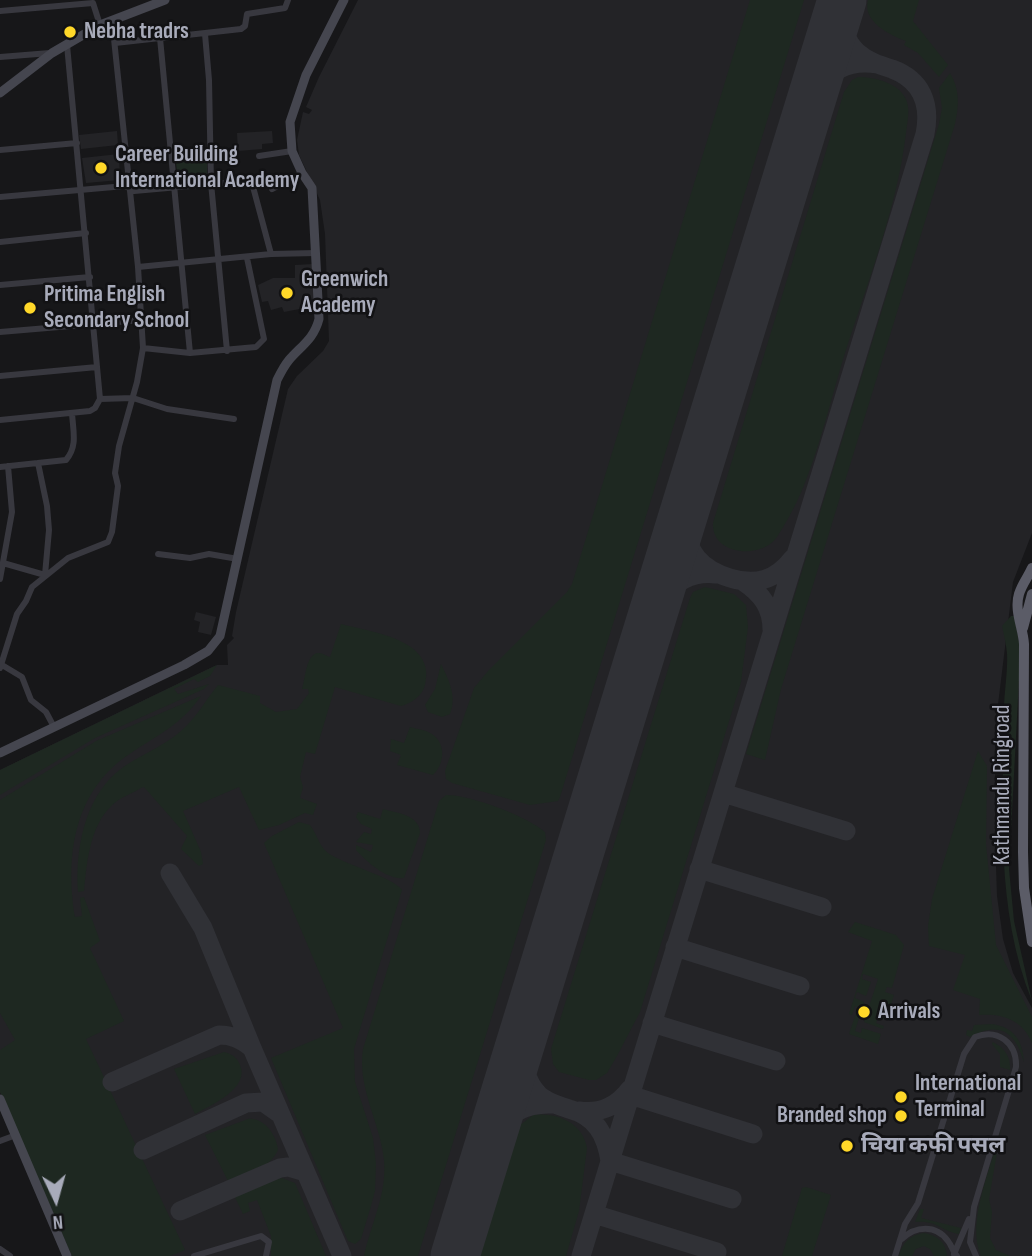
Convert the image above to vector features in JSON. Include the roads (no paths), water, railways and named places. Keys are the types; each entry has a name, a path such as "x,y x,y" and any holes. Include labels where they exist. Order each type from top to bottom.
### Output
{"highway":[{"name":"Kathmandu Ringroad","path":"1032,574 1018,595 1017,608 1023,628 1028,723 1024,888 1032,942"},
{"name":"Kathmandu Ringroad","path":"1023,628 1031,609 1032,596"}],"main road":[{"path":"0,93 52,53 100,25 165,0"},
{"path":"0,753 208,651 220,636 276,380 289,360 309,341 316,331 319,319 312,188 292,151 290,122 306,75 344,0"},
{"path":"1018,595 1032,596"},
{"path":"1017,608 1031,609"},
{"path":"0,1099 3,1116 16,1135 67,1256"}],"street":[{"path":"115,43 241,29 245,26 247,13 285,8 288,0"},
{"path":"0,11 62,3 93,3 100,25"},
{"path":"54,727 46,712 31,700 22,677 1,667 2,654 17,614 32,587 68,558 108,542 112,532 118,486 115,473 119,446 133,398 143,348 138,267 112,20"},
{"path":"205,34 209,80 211,183 227,351"},
{"path":"160,38 190,353"},
{"path":"0,421 95,408 100,399 67,45"},
{"path":"0,57 52,53"},
{"path":"0,150 77,143"},
{"path":"259,156 292,151"},
{"path":"272,189 302,173"},
{"path":"0,197 125,186 134,191 246,181 252,183 271,254"},
{"path":"0,242 86,233"},
{"path":"138,267 271,254 316,253"},
{"path":"143,348 190,353 257,347 264,339 247,258"},
{"path":"0,285 90,277"},
{"path":"0,332 142,320"},
{"path":"0,376 97,367"},
{"path":"100,399 133,398 167,409 234,419"},
{"path":"0,467 66,460 73,453 75,446 72,413"},
{"path":"38,463 49,530 46,575"},
{"path":"0,579 12,512 8,467"},
{"path":"158,554 190,558 209,554 238,559"},
{"path":"3,564 46,575"},
{"path":"895,1256 909,1215 918,1203 964,1054 975,1037 990,1034 1001,1037 1012,1046 1016,1066 974,1207 955,1255"},
{"path":"0,1142 16,1135"},
{"path":"974,1207 970,1242 976,1256"},
{"path":"900,1242 913,1231 932,1230 945,1237 955,1255"},
{"path":"194,1256 261,1236 269,1242 266,1256"},
{"path":"0,1249 10,1256"}],"place":[{"name":"Nebha tradrs","path":"70,32"},
{"name":"Career Building International Academy","path":"101,168"},
{"name":"Greenwich Academy","path":"287,293"},
{"name":"Pritima English Secondary School","path":"30,308"},
{"name":"Arrivals","path":"864,1012"},
{"name":"International Terminal","path":"901,1097"},
{"name":"Branded shop","path":"901,1116"},
{"name":"चिया कफी पसल","path":"847,1146"}]}
